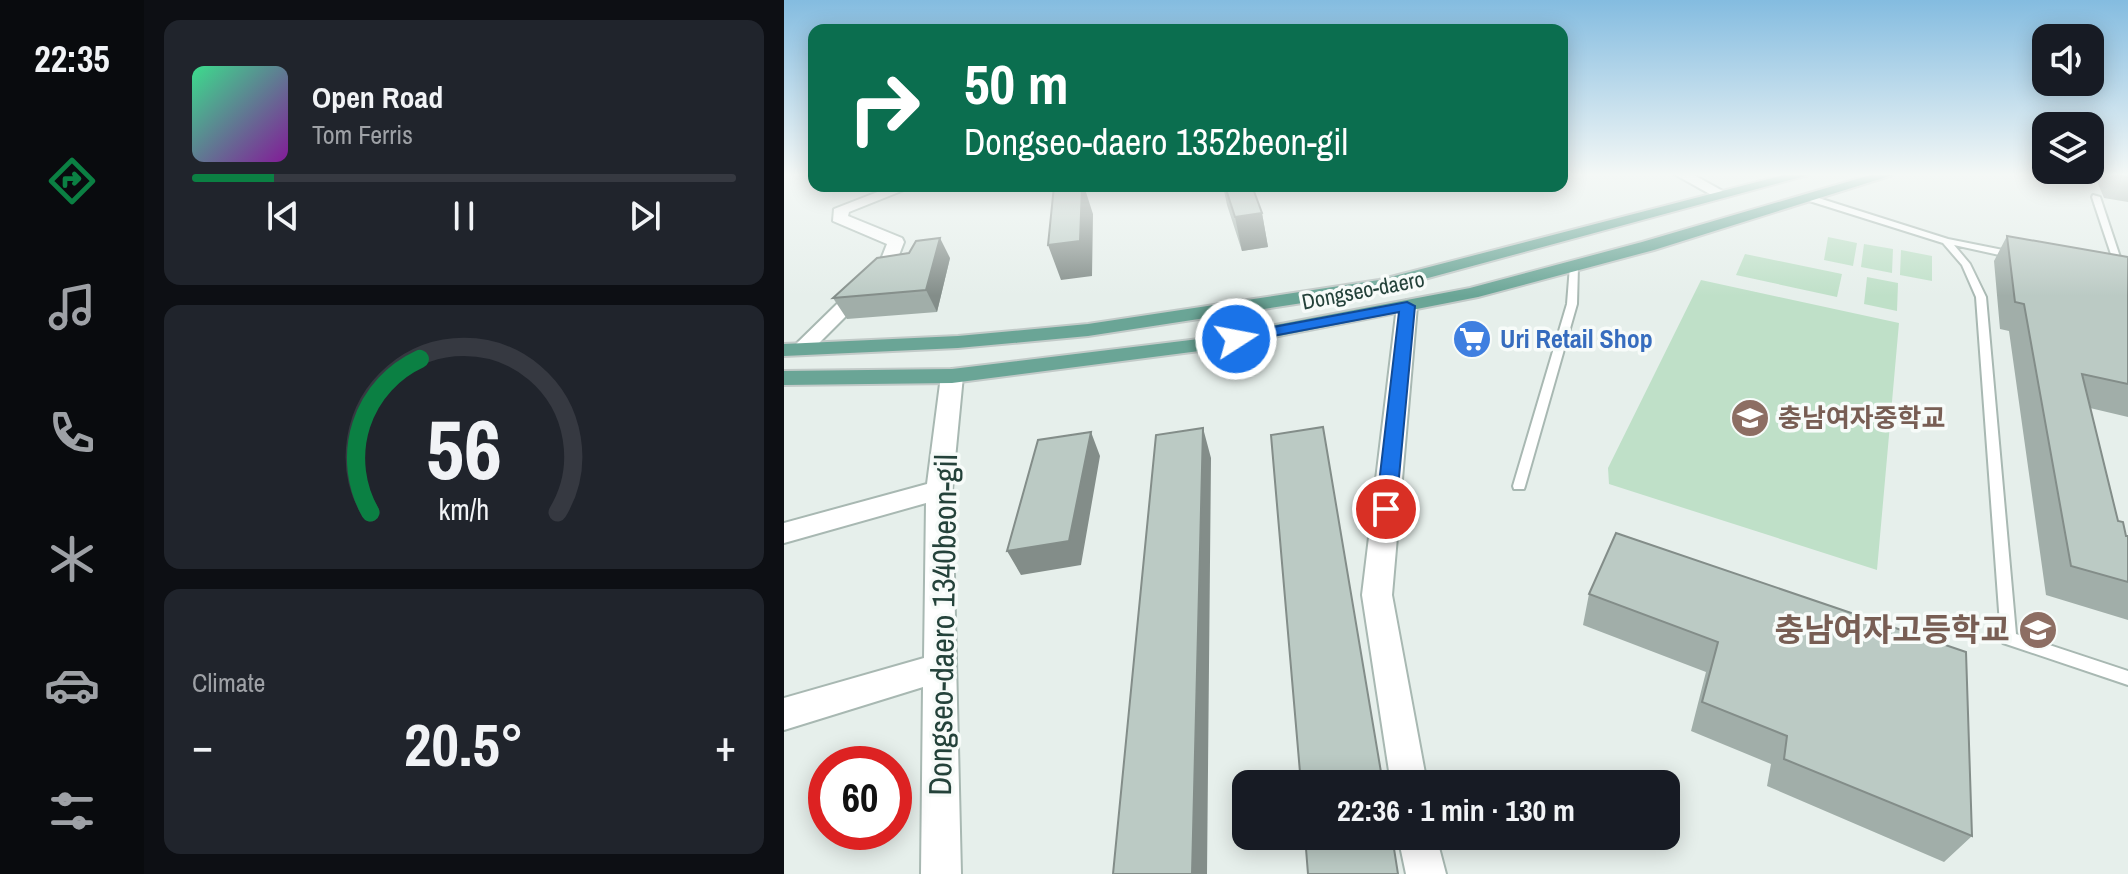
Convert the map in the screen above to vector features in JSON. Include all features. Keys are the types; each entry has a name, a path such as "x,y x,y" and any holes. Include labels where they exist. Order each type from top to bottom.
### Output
{"main road":[{"name":"Dongseo-daero","path":"792,350 958,342 1088,330 1380,285 1647,215"},
{"name":"Dongseo-daero","path":"784,378 952,376 1192,346 1407,306 1574,266 1746,215"}],"street":[{"path":"792,350 888,264 896,242 839,218 840,215"},
{"path":"1407,306 1377,595 1407,770"},
{"name":"Dongseo-daero 1340beon-gil","path":"941,874 939,490 952,376"},
{"path":"784,533 939,490"},
{"path":"784,714 940,668"},
{"path":"1420,850 1426,874"}],"lane":[{"path":"1863,215 1946,241 2020,256"},
{"path":"2102,215 2123,278 2108,275"},
{"path":"1946,241 1966,264 1981,297 2009,638 2128,678"},
{"path":"1519,486 1572,304 1574,266"}],"green space":[{"path":"1828,237 1857,243 1853,266 1824,260"},
{"path":"1864,244 1893,249 1892,273 1861,267"},
{"path":"1901,250 1932,256 1932,281 1900,275"},
{"path":"1745,254 1842,274 1837,297 1736,275"},
{"path":"1867,277 1898,283 1897,311 1864,304"},
{"path":"1701,280 1899,323 1877,570 1609,484 1608,468"}],"building":[{"path":"1051,215 1081,215 1080,241 1048,245"},
{"path":"2007,236 2128,257 2128,384 2082,374 2118,521 2123,522 2128,536 2128,582 2071,566 2024,304 2015,302"},
{"path":"940,238 926,290 833,298 877,258 909,253 916,241"},
{"path":"1323,427 1381,770 1300,770 1271,435"},
{"path":"1203,428 1192,874 1113,874 1156,435"},
{"path":"1091,432 1069,541 1007,551 1038,440"},
{"path":"1616,533 1966,652 1972,836 1784,759 1787,736 1702,702 1718,642 1589,594"},
{"path":"1306,850 1394,850 1398,874 1308,874"}],"place":[{"name":"Uri Retail Shop","path":"1472,339"},
{"name":"충남여자중학교","path":"1750,418"},
{"name":"충남여자고등학교","path":"2038,630"}],"route":[{"path":"1236,339 1407,306 1386,509"}]}
